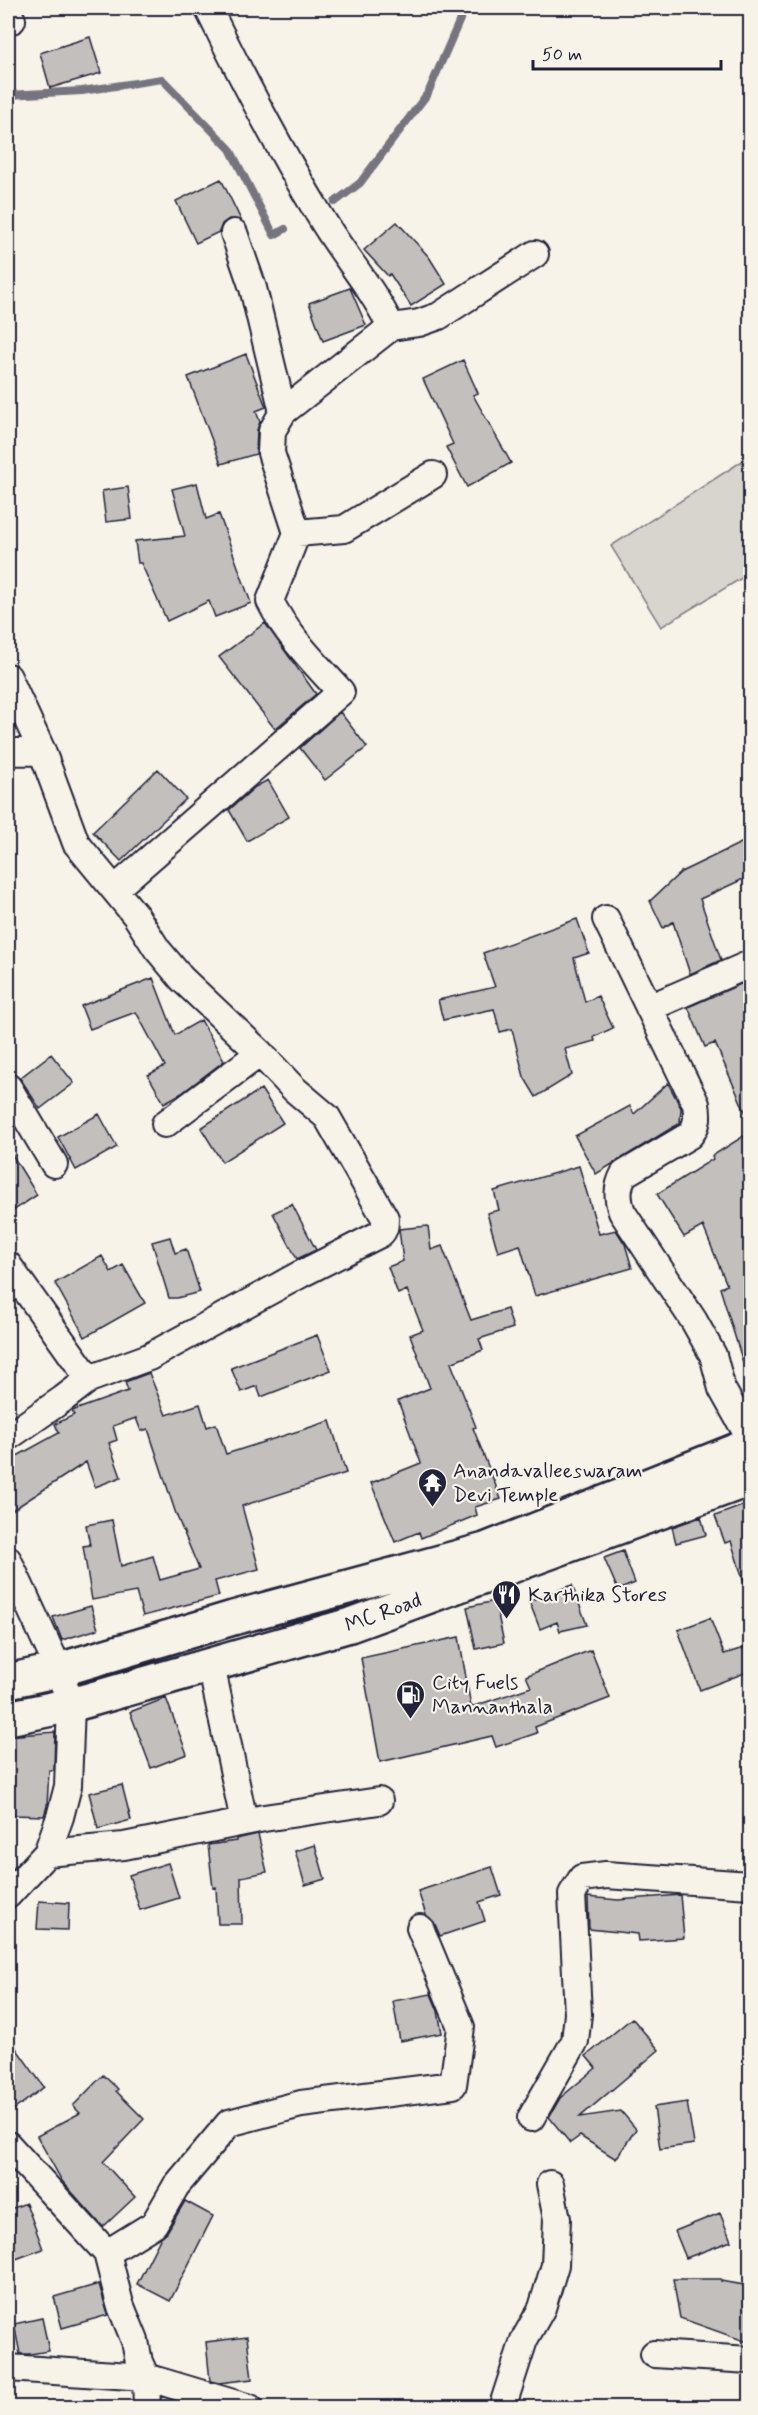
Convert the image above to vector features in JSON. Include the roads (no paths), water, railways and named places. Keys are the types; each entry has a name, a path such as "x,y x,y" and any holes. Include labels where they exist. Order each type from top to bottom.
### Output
{"main road":[{"name":"MC Road","path":"8,1682 59,1670 233,1618 485,1550 750,1445"},
{"name":"MC Road","path":"8,1718 71,1705 350,1625 750,1479"}],"street":[{"path":"208,8 234,61 320,218 380,305 391,327"},
{"path":"234,233 253,288 283,412"},
{"path":"115,889 341,692 278,618 270,601 297,533 271,453 272,431 283,412 391,327 419,323 439,316 535,254"},
{"path":"297,533 344,529 433,476"},
{"path":"8,677 42,751 76,843 115,889 157,949 182,979 260,1053 294,1089 327,1117 385,1218 383,1232 149,1357 89,1378 8,1437"},
{"path":"8,752 42,751"},
{"path":"606,919 696,1104 697,1121 690,1135 624,1174 620,1182 619,1202 622,1212 694,1321 713,1355 722,1389 750,1439"},
{"path":"649,1008 750,964"},
{"path":"165,1124 260,1053"},
{"path":"8,1087 54,1164"},
{"path":"8,1265 89,1378"},
{"path":"8,1560 59,1670 71,1705 68,1786 60,1817 47,1853 8,1895"},
{"path":"211,1665 244,1821"},
{"path":"47,1853 124,1846 244,1821 379,1802"},
{"path":"531,2118 575,2041 578,2014 572,1894 582,1878 606,1875 750,1885"},
{"path":"107,2253 154,2224 176,2186 229,2123 301,2104 453,2085 461,2027 420,1928"},
{"path":"8,2145 107,2253 120,2304 146,2377 147,2408"},
{"path":"502,2408 524,2340 542,2308 555,2265 557,2219 550,2184"},
{"path":"654,2354 750,2360"},
{"path":"8,2368 146,2377 250,2408"}],"waterway":[{"path":"335,202 360,183 428,93 465,8"},
{"path":"8,95 82,91 162,79 230,149 274,235 285,229"}],"place":[{"name":"Anandavalleeswaram Devi Temple","path":"432,1508"},
{"name":"Karthika Stores","path":"507,1620"},
{"name":"City Fuels Mannanthala","path":"411,1720"}]}
